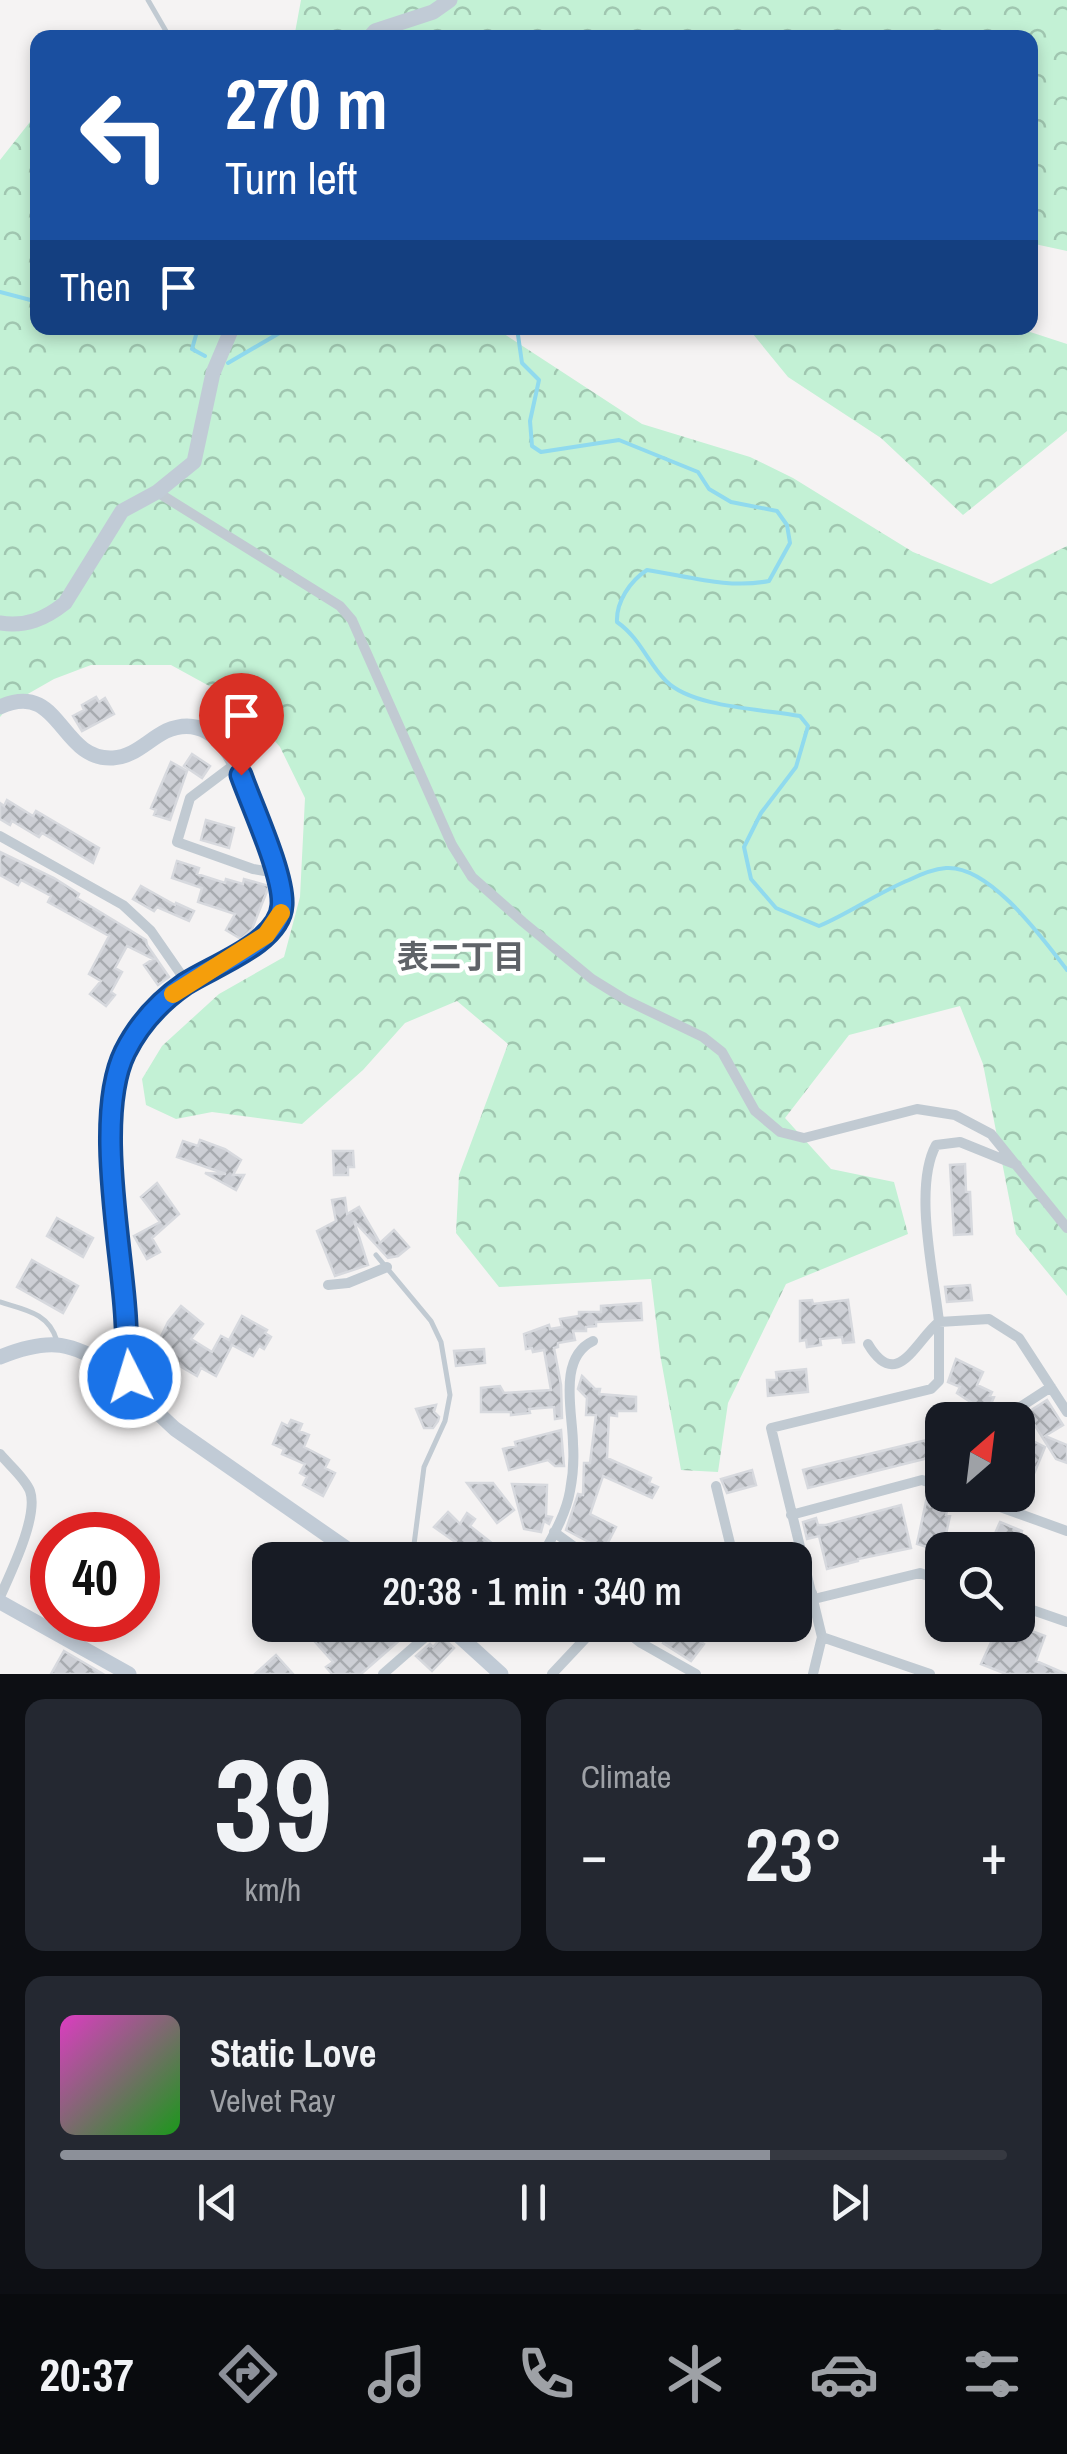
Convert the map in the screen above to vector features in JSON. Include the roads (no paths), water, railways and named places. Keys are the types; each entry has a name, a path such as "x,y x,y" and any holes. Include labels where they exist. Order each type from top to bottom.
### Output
{"street":[{"path":"377,30 433,12 450,0"},
{"path":"0,623 30,623 52,614 65,603 122,512 158,492 194,462 212,372 229,335"},
{"path":"158,492 340,606 352,620 412,762 472,877 592,978 722,1052 765,1123 780,1132 804,1138 908,1110 936,1110 973,1122 992,1134 1067,1228"},
{"path":"0,707 23,702 43,706 79,748 104,758 124,757 170,730 202,730 220,741 235,764 276,873 283,904 274,927 187,983 145,1019 124,1054 111,1098 130,1377"},
{"path":"235,764 190,798 177,842 253,869 276,873"},
{"path":"0,836 123,905 151,931 187,983"},
{"path":"813,1674 822,1637 771,1428 931,1389 939,1381 940,1322 926,1196 930,1155 936,1145 960,1142 1018,1165"},
{"path":"328,1285 348,1283 386,1267"},
{"path":"868,1344 881,1360 897,1364 912,1356 926,1332 940,1322 990,1319 1020,1338 1067,1412"},
{"path":"550,1542 567,1504 572,1471 569,1387 578,1355 593,1342"},
{"path":"0,1357 26,1346 58,1344 84,1352 130,1377 156,1412 175,1428 338,1542"},
{"path":"1026,1402 1051,1386"},
{"path":"0,1454 24,1480 31,1499 22,1549 0,1600 130,1674"},
{"path":"791,1515 925,1481"},
{"path":"716,1486 730,1542"},
{"path":"1020,1512 1067,1531"},
{"path":"554,1532 568,1542"},
{"path":"813,1596 925,1575"},
{"path":"1035,1611 1067,1622"},
{"path":"822,1637 930,1674"},
{"path":"383,1674 420,1642"},
{"path":"466,1642 501,1674"},
{"path":"552,1674 582,1642"},
{"path":"641,1642 696,1674"}],"lane":[{"path":"148,0 165,30"},
{"path":"376,1256 431,1321 440,1342 450,1394 445,1420 424,1467 414,1542"},
{"path":"0,1302 46,1320 58,1344"}],"waterway":[{"path":"0,292 30,300"},
{"path":"196,335 192,349 205,356"},
{"path":"228,363 276,335"},
{"path":"518,335 522,363 539,380 530,421 532,446 541,452 619,440 698,472 709,489 731,502 777,511 787,525 790,543 769,581 723,583 647,570 625,593 617,614 617,622 678,690 711,702 800,716 808,726 796,767 761,813 744,847 751,879 776,908 819,926 922,874 946,868 963,870 980,878 1014,906 1067,970"}],"district":[{"name":"表二丁目","path":"461,956"}]}
